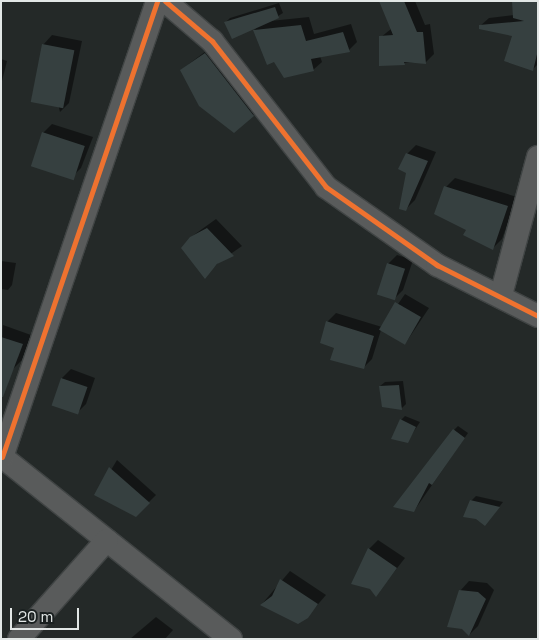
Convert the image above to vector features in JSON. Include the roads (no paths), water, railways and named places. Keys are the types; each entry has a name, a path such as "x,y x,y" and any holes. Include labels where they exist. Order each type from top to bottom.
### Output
{"street":[{"path":"158,1 2,457 231,639"},
{"path":"165,1 212,42 326,187 437,265 500,295 538,316"},
{"path":"500,295 538,157"},
{"path":"18,639 107,540"}]}
